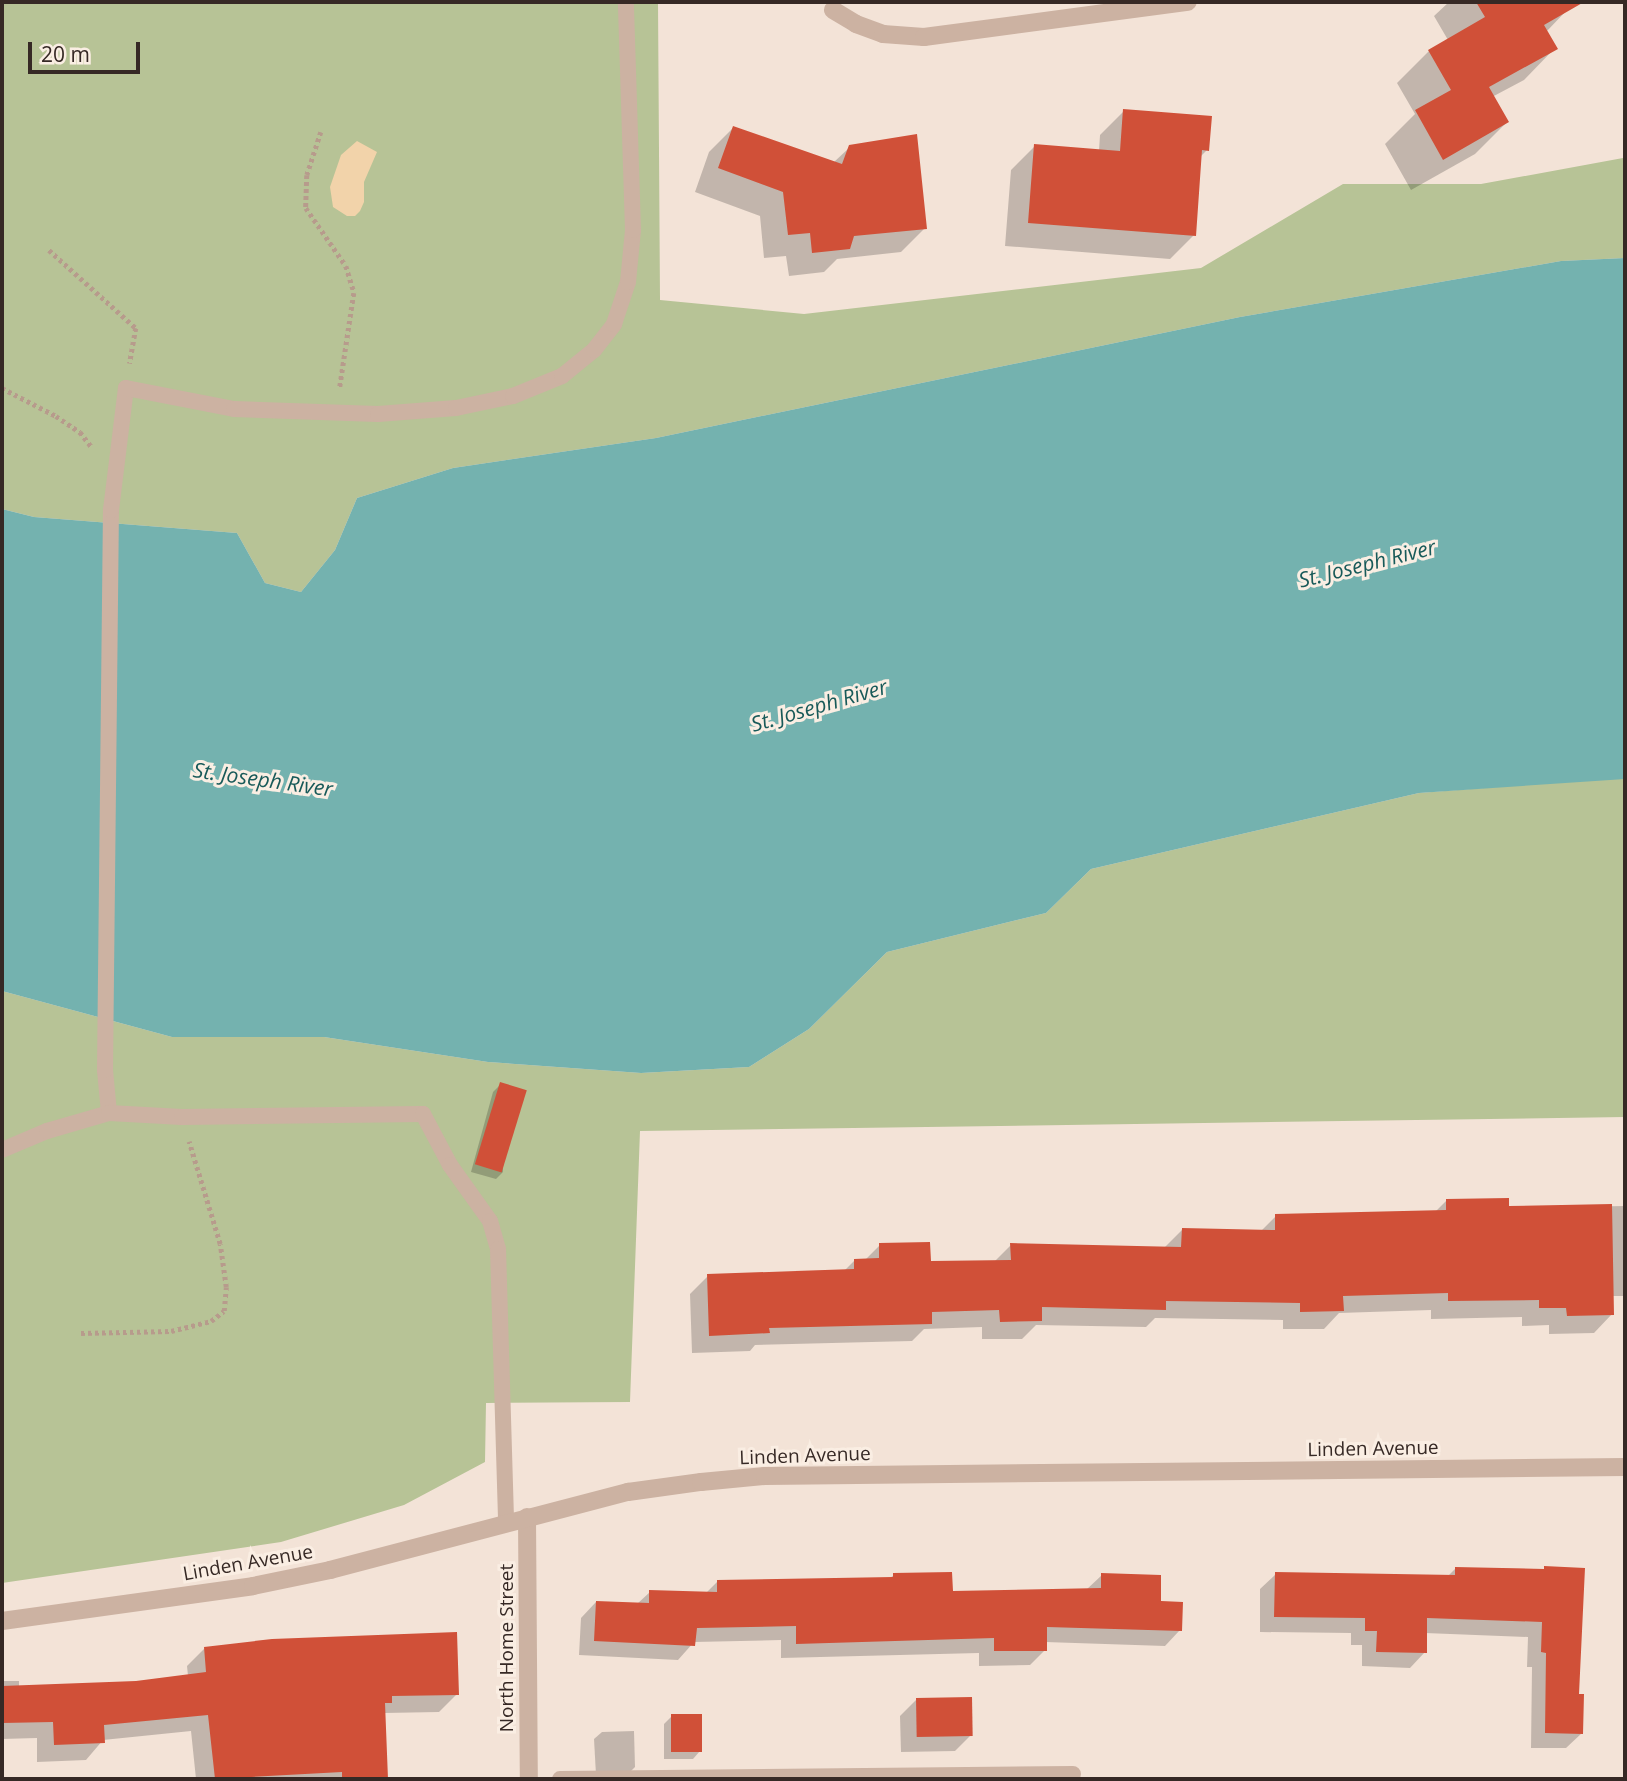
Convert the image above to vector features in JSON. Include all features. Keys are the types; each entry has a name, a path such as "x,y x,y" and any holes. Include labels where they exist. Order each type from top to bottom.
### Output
{"street":[{"path":"832,10 856,24 883,33 925,37 1188,2"},
{"name":"Linden Avenue","path":"2,1621 253,1586 330,1570 628,1492 765,1476 1625,1468"},
{"name":"North Home Street","path":"527,1517 529,1779"}],"lane":[{"path":"109,1113 105,1070 111,510 126,388 234,409 378,414 456,408 513,397 562,376 594,349 614,324 628,282 633,230 626,2"},
{"path":"2,1150 47,1130 109,1113 182,1117 423,1114 450,1165 490,1221 498,1249 506,1522"},
{"path":"560,1779 1073,1774"}],"path":[{"path":"321,132 307,175 306,208 346,266 354,293 351,330 342,361 338,413"},
{"path":"49,250 136,328 126,388"},
{"path":"2,388 80,432 115,477"},
{"path":"81,1333 171,1331 211,1321 224,1311 226,1287 220,1244 182,1117"}],"green space":[{"path":"2,2 658,2 660,300 804,314 1201,268 1343,184 1481,184 1623,158 1625,258 1561,261 1240,317 656,438 453,468 357,498 335,550 301,592 265,583 237,533 34,517 2,509"},
{"path":"1625,779 1625,1117 640,1131 630,1402 486,1403 485,1462 404,1505 281,1542 2,1583 2,991 172,1037 324,1037 488,1062 641,1073 749,1067 809,1029 887,952 1046,913 1091,869 1419,793"}],"sand":[{"path":"357,141 377,152 364,182 364,202 360,211 355,216 347,216 333,207 330,187 341,155"}],"water":[{"name":"St. Joseph River","path":"1625,258 1625,779 1419,793 1091,869 1046,913 887,952 809,1029 749,1067 641,1073 488,1062 324,1037 172,1037 2,991 2,509 34,517 237,533 265,583 301,592 335,550 357,498 453,468 656,438 1240,317 1561,261"}],"building":[{"path":"1476,2 1584,2 1544,25 1558,49 1489,87 1509,122 1443,160 1415,110 1451,90 1428,50 1485,17"},
{"path":"1123,109 1212,116 1209,151 1202,150 1196,236 1028,223 1034,144 1120,151"},
{"path":"733,126 842,164 849,145 917,134 927,229 854,236 850,249 812,253 810,233 788,235 783,192 718,168"},
{"path":"500,1082 527,1090 502,1172 475,1164"},
{"path":"1509,1198 1509,1206 1612,1204 1614,1315 1567,1316 1566,1308 1539,1308 1539,1300 1448,1301 1448,1293 1343,1296 1344,1311 1300,1312 1300,1303 1166,1301 1166,1310 1042,1307 1042,1321 1000,1322 999,1310 932,1312 932,1324 769,1328 770,1333 709,1336 707,1274 854,1269 854,1259 879,1258 879,1243 930,1242 931,1261 1011,1260 1010,1243 1181,1247 1182,1228 1275,1230 1275,1214 1446,1210 1446,1199"},
{"path":"1544,1566 1585,1568 1579,1694 1584,1694 1583,1734 1545,1733 1546,1653 1541,1652 1542,1622 1427,1618 1427,1653 1376,1652 1377,1631 1365,1631 1365,1618 1274,1617 1275,1572 1455,1575 1455,1567 1544,1569"},
{"path":"952,1572 953,1591 1101,1588 1101,1573 1161,1575 1161,1601 1183,1602 1182,1631 1047,1627 1047,1651 994,1651 994,1638 796,1644 796,1626 697,1628 695,1646 594,1641 596,1601 649,1603 649,1590 717,1592 717,1580 893,1577 893,1573"},
{"path":"457,1632 459,1695 392,1696 392,1703 385,1703 388,1779 342,1779 342,1772 215,1779 208,1715 104,1725 105,1743 54,1745 53,1722 2,1723 2,1686 136,1681 206,1672 204,1647 272,1639"},
{"path":"972,1697 973,1736 917,1737 916,1698"},
{"path":"671,1714 702,1714 702,1752 671,1752"}]}
